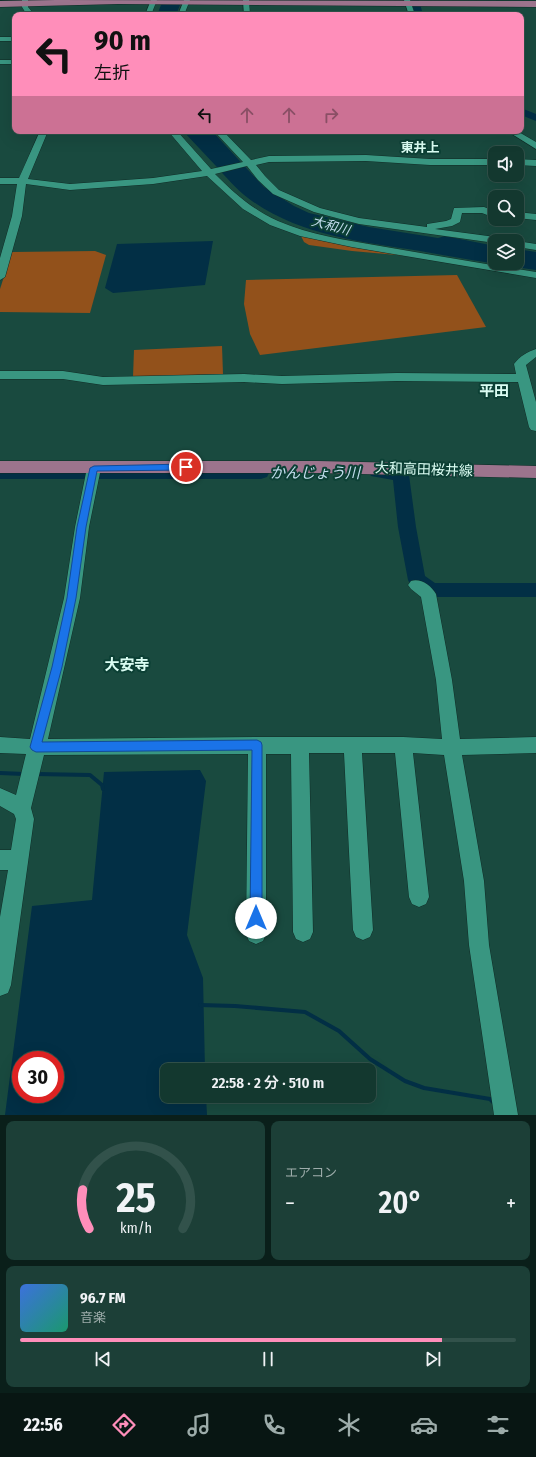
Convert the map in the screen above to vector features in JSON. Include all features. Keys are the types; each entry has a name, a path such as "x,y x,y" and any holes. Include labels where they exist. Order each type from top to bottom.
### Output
{"main road":[{"path":"0,4 25,2 324,1 536,4"},
{"name":"大和高田桜井線","path":"0,467 93,472 318,467 536,472"}],"street":[{"path":"246,1 247,12"},
{"path":"25,2 29,12"},
{"path":"149,12 154,2"},
{"path":"182,12 186,2"},
{"path":"411,2 412,12"},
{"path":"0,39 12,39"},
{"path":"0,62 12,62"},
{"path":"0,277 6,257 6,237 17,216 22,181 43,134"},
{"path":"175,134 242,204 259,215 310,236 536,275"},
{"path":"221,134 267,184 276,192 294,201 317,210 343,217 488,239"},
{"path":"516,134 536,146"},
{"path":"522,138 536,137"},
{"path":"0,181 22,181 70,187 153,181 177,179 280,158 366,158 430,162 488,162"},
{"path":"408,227 448,224 456,220 457,210 484,210 488,212"},
{"path":"524,216 536,217"},
{"path":"524,245 536,247"},
{"path":"536,353 530,355 520,364 536,427"},
{"path":"0,375 63,375 103,381 244,378 282,380 397,377 523,378"},
{"path":"0,985 9,860 25,819 22,808 57,667 72,598 82,527 93,472"},
{"path":"416,586 428,594 444,680 452,747 474,881 479,945 506,1115"},
{"path":"0,745 36,747 257,745 403,745 452,747 536,745"},
{"path":"256,934 257,745"},
{"path":"300,745 302,932"},
{"path":"403,745 419,897"},
{"path":"353,746 363,930"},
{"path":"0,797 22,808"}],"shaded area":[{"path":"300,234 408,256 352,251 309,245 304,242"},
{"path":"95,251 106,255 90,313 0,312 0,289 12,252"},
{"path":"457,275 486,327 260,355 250,334 244,304 246,280"},
{"path":"222,346 223,374 133,377 134,350"}],"water":[{"path":"163,0 182,0 177,12 158,12"},
{"name":"大和川","path":"186,134 215,134 264,187 294,206 309,213 369,227 438,238 445,236 488,245 488,263 353,240 308,229 267,211 231,183"},
{"path":"213,241 205,285 113,293 105,288 117,244"},
{"path":"524,250 536,252 536,270 524,268"},
{"path":"200,770 206,781 187,935 203,978 205,1063 160,1063 160,1103 206,1103 207,1115 5,1115 12,1061 12,1103 64,1103 64,1051 13,1051 32,906 92,900 104,772"}],"waterway":[{"path":"415,0 418,12"},
{"path":"524,112 536,118"},
{"name":"かんじょう川","path":"377,472 401,475 407,527 417,580 432,590 536,590"},
{"name":"かんじょう川","path":"0,473 261,473"},
{"path":"0,773 24,774"},
{"path":"36,774 90,775 102,785 103,789"},
{"path":"200,1005 235,1006 305,1012 339,1031 370,1059 405,1081 424,1088 490,1099 494,1103"}],"district":[{"name":"東井上","path":"420,147"},
{"name":"平田","path":"494,391"},
{"name":"大安寺","path":"127,665"}],"route":[{"path":"186,467 94,468 82,527 72,598 57,667 36,747 257,745 256,918"}]}
